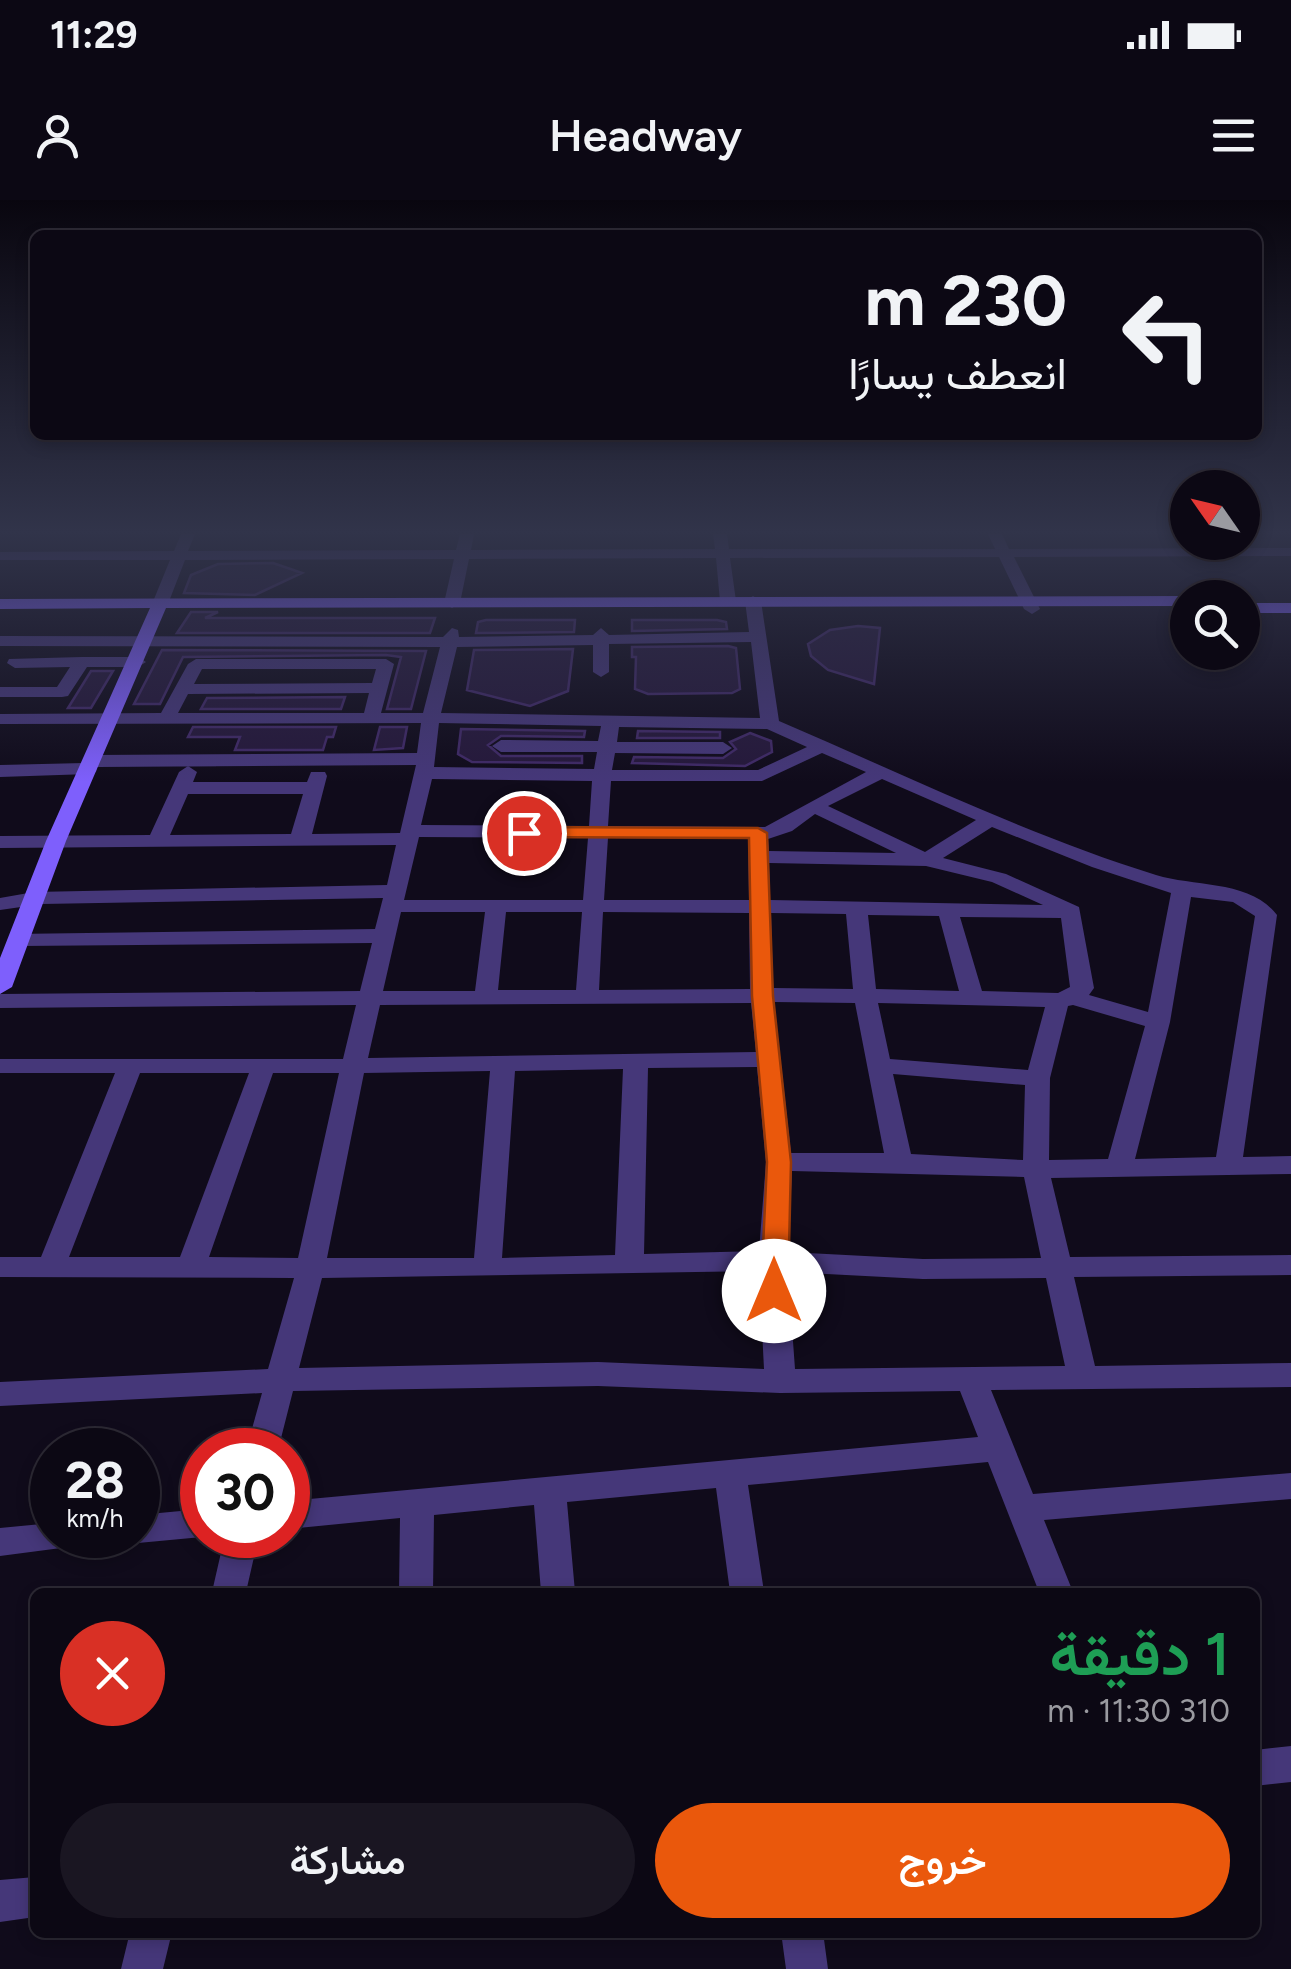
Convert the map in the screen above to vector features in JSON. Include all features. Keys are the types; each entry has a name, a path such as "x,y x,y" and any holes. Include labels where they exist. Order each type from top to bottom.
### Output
{"street":[{"path":"0,988 56,841 155,617"},
{"path":"755,617 770,724"},
{"path":"0,641 142,645 758,635"},
{"path":"602,636 602,672"},
{"path":"267,1428 310,1270 339,1126 425,766 430,718 449,638"},
{"path":"15,663 82,662 142,645"},
{"path":"0,692 62,692 82,662"},
{"path":"167,718 184,688 380,688 371,718"},
{"path":"0,720 430,718 770,724 1111,870 1182,890 1241,898 1262,907 1266,915 1228,1166"},
{"path":"587,995 602,775 610,721"},
{"path":"501,746 724,748"},
{"path":"0,771 194,760 324,760 602,775 762,775 823,746"},
{"path":"158,840 194,760"},
{"path":"300,839 324,760"},
{"path":"758,845 813,806 881,772"},
{"path":"180,788 314,788"},
{"path":"813,806 926,860"},
{"path":"926,860 992,819"},
{"path":"0,842 600,834 926,860 999,878 1071,912"},
{"path":"758,845 762,996 779,1162 773,1261 780,1382"},
{"path":"1119,1168 1158,1022 1182,890"},
{"path":"0,904 34,900 393,898 496,908 758,906 1071,912"},
{"path":"856,907 865,996 899,1162"},
{"path":"486,996 496,908"},
{"path":"946,908 958,938 972,998"},
{"path":"1071,912 1082,988 1066,999 1038,1078 1036,1169 1082,1376"},
{"path":"21,939 384,936"},
{"path":"0,1000 587,995 1066,999 1158,1022"},
{"path":"0,1066 356,1066 770,1059"},
{"path":"629,1265 636,1060"},
{"path":"486,1268 503,1064"},
{"path":"191,1268 264,1065"},
{"path":"878,1065 1038,1078"},
{"path":"52,1268 130,1067"},
{"path":"779,1162 899,1162 1036,1169 1291,1165"},
{"path":"0,1267 310,1270 773,1261 923,1269 1291,1264"},
{"path":"0,1394 278,1380 598,1374 780,1382 1291,1375"},
{"path":"971,1380 1054,1588"},
{"path":"310,1513 998,1448"},
{"path":"730,1472 746,1588"},
{"path":"1022,1509 1136,1496 1291,1486"},
{"path":"549,1490 558,1588"},
{"path":"416,1588 417,1504"},
{"path":"0,1542 30,1539"},
{"path":"230,1588 237,1558"},
{"path":"1260,1767 1291,1764"},
{"path":"0,1901 30,1898"},
{"path":"142,1969 150,1938"},
{"path":"803,1938 807,1969"}],"building":[{"path":"188,617 435,618 430,633 177,633"},
{"path":"575,620 574,632 476,633 478,622"},
{"path":"632,620 717,620 726,622 727,629 632,631"},
{"path":"880,628 874,684 828,670 811,656 808,644 830,630"},
{"path":"632,647 736,648 740,689 732,693 648,694 635,689 636,657 632,657"},
{"path":"573,649 568,691 530,706 467,690 474,650"},
{"path":"162,650 426,651 411,709 387,709 401,657 386,655 183,657 160,704 134,704"},
{"path":"91,671 113,671 91,708 68,708"},
{"path":"345,697 341,709 201,709 207,698"},
{"path":"193,727 336,727 323,750 235,750 240,737 188,737"},
{"path":"380,727 407,727 403,748 374,750"},
{"path":"461,729 585,731 584,737 501,736 488,745 501,756 582,756 582,763 472,762 458,754"},
{"path":"638,731 720,732 720,738 637,738"},
{"path":"750,733 771,741 772,752 745,766 632,763 634,757 723,758 736,749 730,742"}],"route":[{"path":"524,833 758,833 762,996 779,1162 774,1291"}]}
